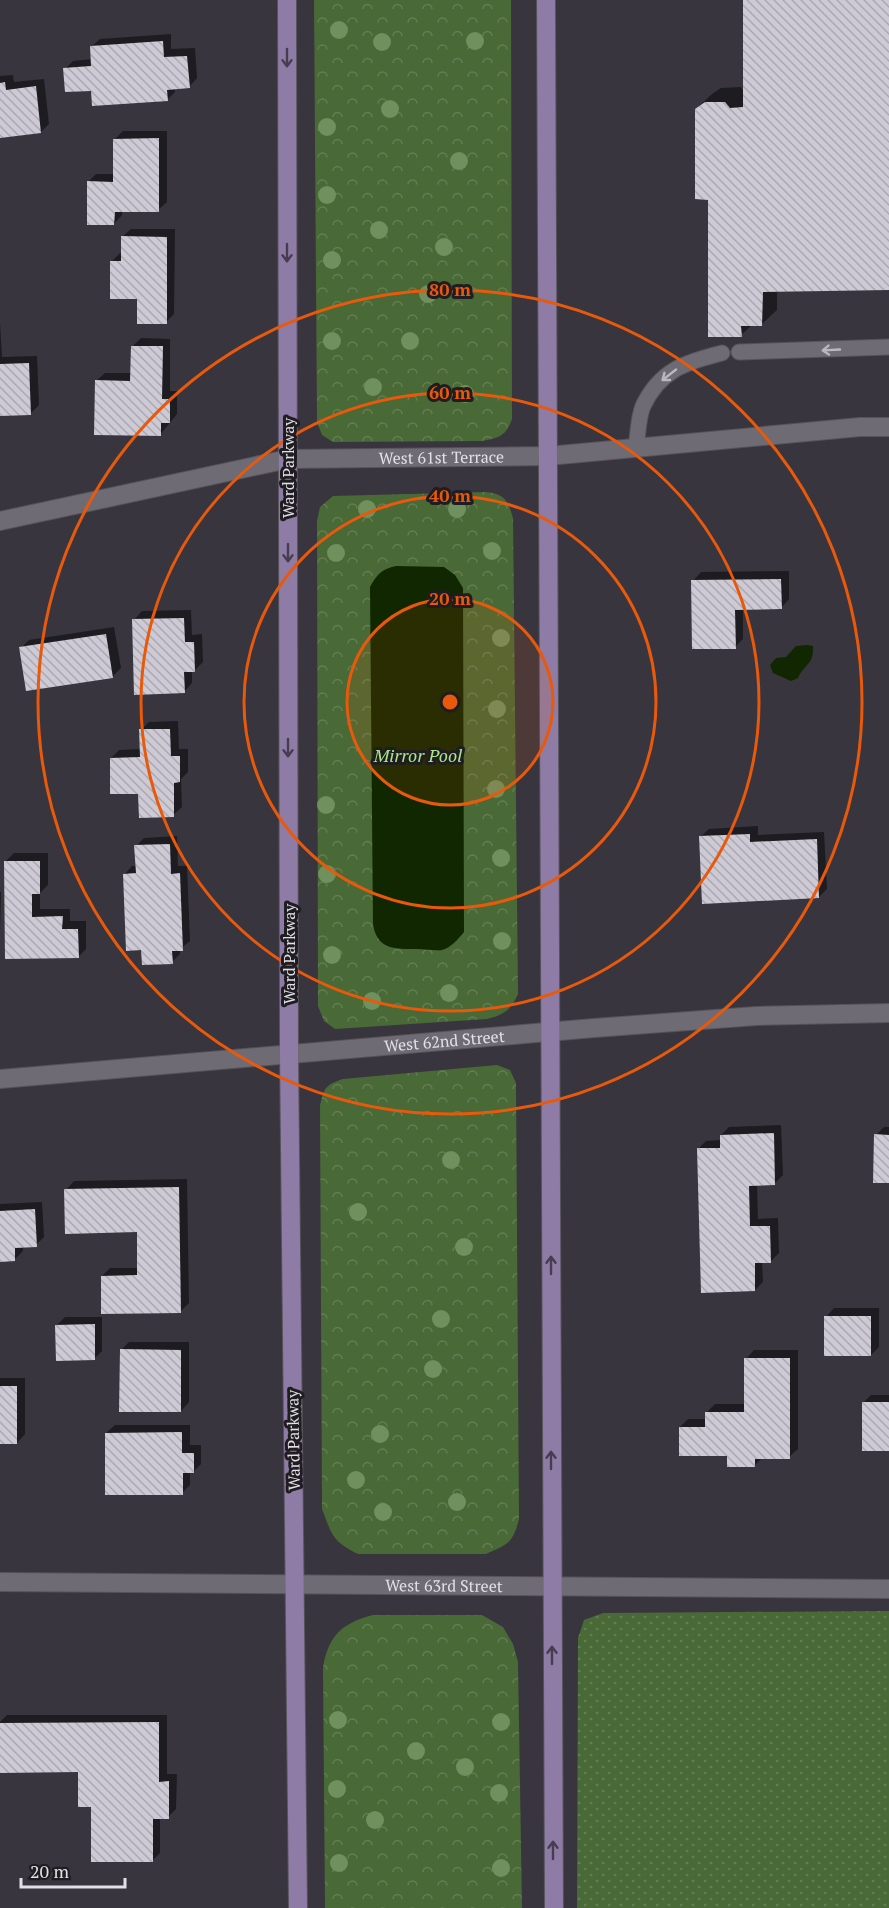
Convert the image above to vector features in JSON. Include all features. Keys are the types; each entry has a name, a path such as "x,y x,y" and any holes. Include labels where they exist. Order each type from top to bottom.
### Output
{"main road":[{"name":"Ward Parkway","path":"287,0 289,1053 298,1908"},
{"path":"546,0 554,1908"}],"street":[{"name":"West 61st Terrace","path":"0,521 288,459 548,456 860,427 889,427"},
{"name":"West 62nd Street","path":"0,1079 550,1031 756,1016 889,1013"},
{"name":"West 63rd Street","path":"0,1582 889,1589"}],"lane":[{"path":"739,352 889,347"},
{"path":"636,448 643,407 664,376 690,361 722,352"}],"green space":[{"path":"314,0 511,0 512,419 504,433 497,437 482,441 333,442 322,435 317,422"},
{"path":"486,492 505,499 513,518 518,994 506,1011 487,1019 335,1029 324,1021 318,1006 317,521 320,507 333,496"},
{"path":"497,1065 510,1070 516,1083 519,1519 517,1527 508,1542 486,1554 358,1554 334,1536 322,1509 320,1106 323,1095 329,1085 343,1079"},
{"path":"889,1611 889,1908 577,1908 578,1638 584,1620 603,1613"},
{"path":"373,1615 482,1615 503,1627 513,1644 518,1662 522,1908 325,1908 323,1668 329,1647 338,1632 353,1622"}],"water":[{"name":"Mirror Pool","path":"396,566 444,567 455,575 463,588 464,932 452,945 442,950 401,949 388,946 378,939 373,924 370,587 380,573"},
{"path":"796,646 813,646 811,661 798,678 791,681 773,673 770,665 776,658 786,657"}],"building":[{"path":"743,0 889,0 889,290 763,292 762,326 741,326 742,337 708,337 708,200 695,199 695,109 705,102 725,102 730,108 743,107"},
{"path":"163,41 164,57 187,56 190,88 167,90 168,101 92,106 91,91 65,92 63,68 91,66 90,46"},
{"path":"5,82 6,90 36,86 41,133 0,138 0,83"},
{"path":"159,138 159,212 115,212 114,225 87,225 87,181 113,182 113,139"},
{"path":"121,236 167,237 167,324 137,324 137,299 110,299 110,261 121,261"},
{"path":"131,346 163,346 162,399 170,399 170,423 161,423 161,436 94,435 95,380 130,381"},
{"path":"29,363 31,415 0,416 0,364"},
{"path":"781,579 782,609 735,610 736,649 692,649 691,580"},
{"path":"184,618 185,642 194,642 195,672 184,672 185,693 134,695 132,619"},
{"path":"106,634 113,678 26,691 19,647"},
{"path":"139,729 170,729 171,756 180,756 180,782 174,783 174,817 139,818 138,794 110,794 110,758 140,757"},
{"path":"750,834 750,842 817,839 819,898 702,904 699,836"},
{"path":"170,844 171,874 180,873 183,951 172,951 173,964 142,965 141,950 126,951 123,874 136,873 134,845"},
{"path":"4,861 40,861 40,894 32,894 32,917 63,916 62,929 78,929 79,958 5,959"},
{"path":"774,1133 775,1185 749,1186 750,1226 770,1226 771,1263 755,1263 755,1291 701,1293 697,1148 720,1148 720,1135"},
{"path":"874,1134 889,1135 889,1183 873,1183"},
{"path":"179,1187 181,1313 101,1314 101,1276 137,1275 137,1232 65,1234 64,1189"},
{"path":"35,1209 37,1247 15,1248 15,1261 0,1262 0,1211"},
{"path":"824,1316 871,1316 871,1356 824,1356"},
{"path":"95,1324 95,1360 56,1361 55,1325"},
{"path":"120,1349 181,1350 181,1412 119,1412"},
{"path":"744,1358 790,1358 790,1459 755,1459 755,1467 727,1467 727,1456 679,1456 679,1427 705,1427 705,1412 744,1412"},
{"path":"0,1386 17,1386 17,1444 0,1444"},
{"path":"862,1402 889,1402 889,1451 862,1451"},
{"path":"182,1432 182,1453 194,1453 194,1473 183,1473 183,1495 105,1495 105,1433"},
{"path":"159,1722 159,1782 169,1781 169,1819 153,1819 153,1862 91,1862 91,1807 78,1807 78,1772 0,1773 0,1723"}]}
